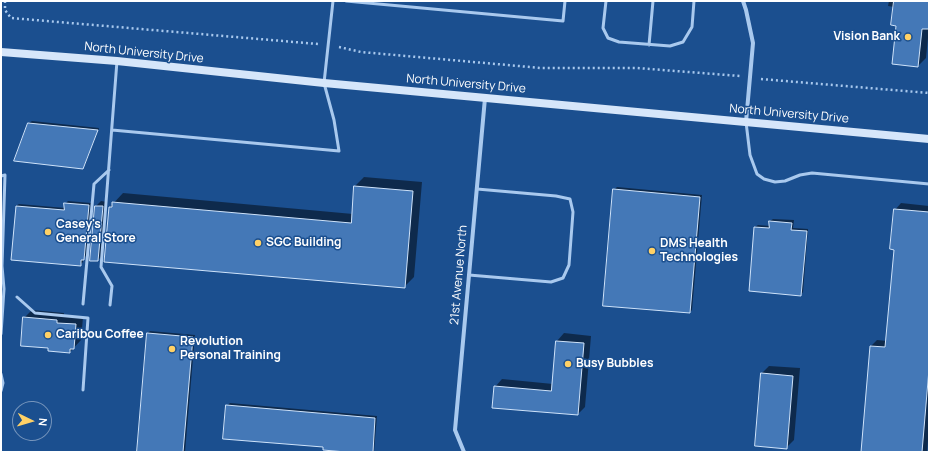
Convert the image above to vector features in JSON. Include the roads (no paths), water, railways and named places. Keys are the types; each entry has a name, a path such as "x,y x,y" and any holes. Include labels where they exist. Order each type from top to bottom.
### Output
{"main road":[{"name":"North University Drive","path":"1,52 117,61 324,83 929,139"}],"street":[{"path":"743,1 753,43 746,122"},
{"name":"21st Avenue North","path":"464,452 456,430 485,98"}],"lane":[{"path":"112,130 339,151 334,120 324,83 333,1"},
{"path":"346,1 563,21 565,1"},
{"path":"606,1 603,28 608,38 619,42 670,46 683,42 692,27 694,1"},
{"path":"649,45 653,1"},
{"path":"110,306 112,286 101,267 117,61"},
{"path":"746,122 750,154 757,174 764,179 775,182 785,181 800,175 812,174 929,184"},
{"path":"83,304 94,184 109,170"},
{"path":"1,334 4,289 2,266 3,175"},
{"path":"469,275 551,282 563,278 569,265 573,212 570,199 556,196 477,189"},
{"path":"17,297 35,313 88,318 83,390"},
{"path":"1,374 3,383 1,391"}],"place":[{"name":"Vision Bank","path":"908,37"},
{"name":"Casey's General Store","path":"48,232"},
{"name":"SGC Building","path":"258,243"},
{"name":"DMS Health Technologies","path":"652,251"},
{"name":"Caribou Coffee","path":"48,335"},
{"name":"Revolution Personal Training","path":"172,349"},
{"name":"Busy Bubbles","path":"568,364"}]}
